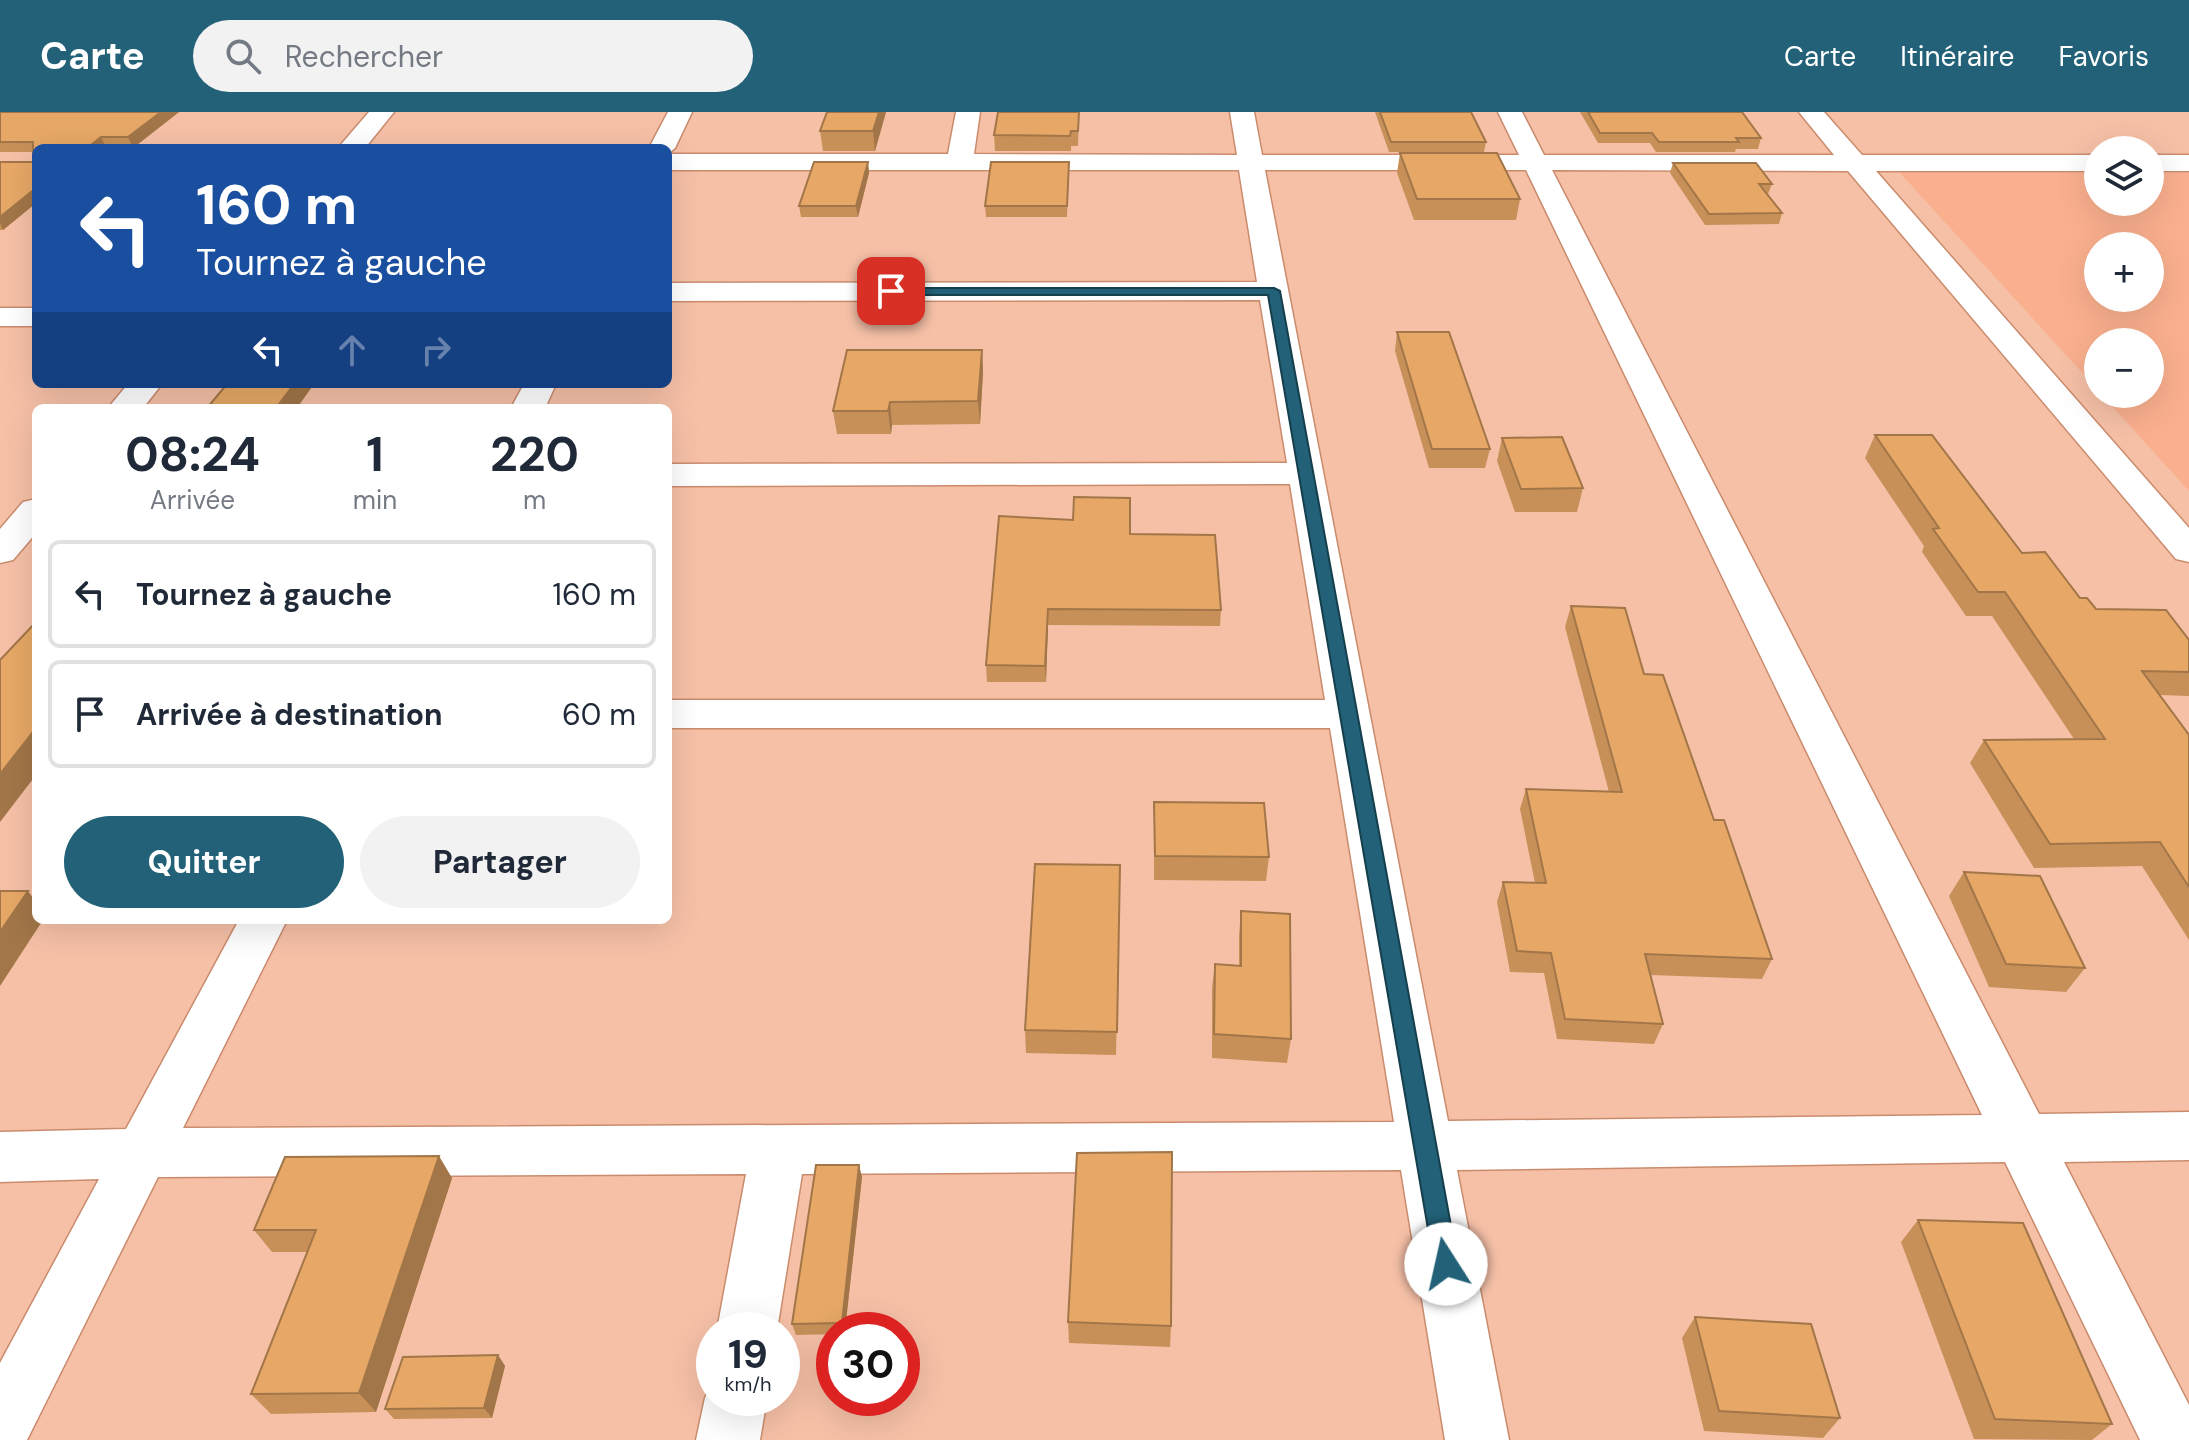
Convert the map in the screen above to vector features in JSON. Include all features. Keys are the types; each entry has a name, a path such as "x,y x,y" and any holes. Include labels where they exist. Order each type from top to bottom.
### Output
{"street":[{"path":"354,144 382,112"},
{"path":"664,144 680,112"},
{"path":"960,162 968,112"},
{"path":"1242,112 1477,1440"},
{"path":"1510,112 2173,1440"},
{"path":"1811,112 2189,551"},
{"path":"672,162 2084,163"},
{"path":"2164,163 2189,163"},
{"path":"672,292 1274,291"},
{"path":"0,317 32,317"},
{"path":"128,404 142,388"},
{"path":"672,475 1306,473"},
{"path":"0,552 32,515"},
{"path":"672,714 1349,714"},
{"path":"0,1427 261,924"},
{"path":"0,1157 142,1153 1425,1146 2189,1136"},
{"path":"750,1312 778,1149"},
{"path":"728,1440 733,1416"}],"shaded area":[{"path":"1900,173 2084,173 2084,216 2164,216 2164,173 2189,173 2189,491 2114,408 2164,408 2164,328 2084,328 2084,375"}],"building":[{"path":"0,112 161,112 128,137 101,137 92,144 0,142"},
{"path":"827,112 879,112 873,131 820,131"},
{"path":"998,112 1079,112 1078,131 1071,131 1070,136 994,135"},
{"path":"1380,112 1471,112 1486,142 1391,142"},
{"path":"1588,112 1742,112 1761,138 1736,138 1739,142 1659,142 1652,133 1600,133"},
{"path":"1400,153 1497,153 1520,199 1417,199"},
{"path":"0,162 32,162 32,191 0,217"},
{"path":"814,162 868,162 856,206 799,206"},
{"path":"991,162 1069,162 1067,206 985,206"},
{"path":"1673,163 1756,163 1772,184 1759,184 1782,213 1709,214"},
{"path":"1397,332 1449,332 1490,449 1432,449"},
{"path":"847,350 982,350 978,401 890,402 888,411 833,411"},
{"path":"224,388 291,388 279,404 210,404"},
{"path":"1875,435 1932,435 2022,553 2045,552 2080,598 2087,598 2096,609 2166,610 2189,640 2189,672 2142,671 2189,735 2189,887 2160,842 2050,844 1984,740 2105,739 2005,592 1978,592 1933,529 1939,528"},
{"path":"1562,437 1583,488 1521,489 1502,438"},
{"path":"1074,497 1130,498 1130,534 1215,535 1221,610 1048,609 1045,666 986,665 999,516 1073,520"},
{"path":"1571,606 1625,608 1644,674 1663,675 1714,820 1724,820 1772,959 1645,954 1663,1024 1565,1019 1551,953 1517,951 1503,882 1546,883 1526,789 1622,792"},
{"path":"32,626 32,733 0,774 0,660"},
{"path":"1154,802 1264,803 1269,857 1155,856"},
{"path":"1035,864 1120,865 1117,1032 1025,1030"},
{"path":"1964,872 2040,876 2085,968 2006,964"},
{"path":"0,891 28,891 0,932"},
{"path":"1241,911 1290,914 1291,1039 1214,1034 1215,964 1241,966"},
{"path":"1172,1152 1171,1326 1068,1322 1077,1153"},
{"path":"439,1156 359,1393 251,1394 316,1230 254,1230 285,1157"},
{"path":"816,1165 859,1165 843,1312 816,1312 816,1324 800,1324 800,1312 794,1312"},
{"path":"1918,1220 2023,1223 2112,1424 1995,1419"},
{"path":"1695,1317 1811,1324 1840,1418 1719,1411"},
{"path":"498,1355 484,1408 385,1409 403,1357"}],"route":[{"path":"891,291 1274,291 1446,1264"}]}
